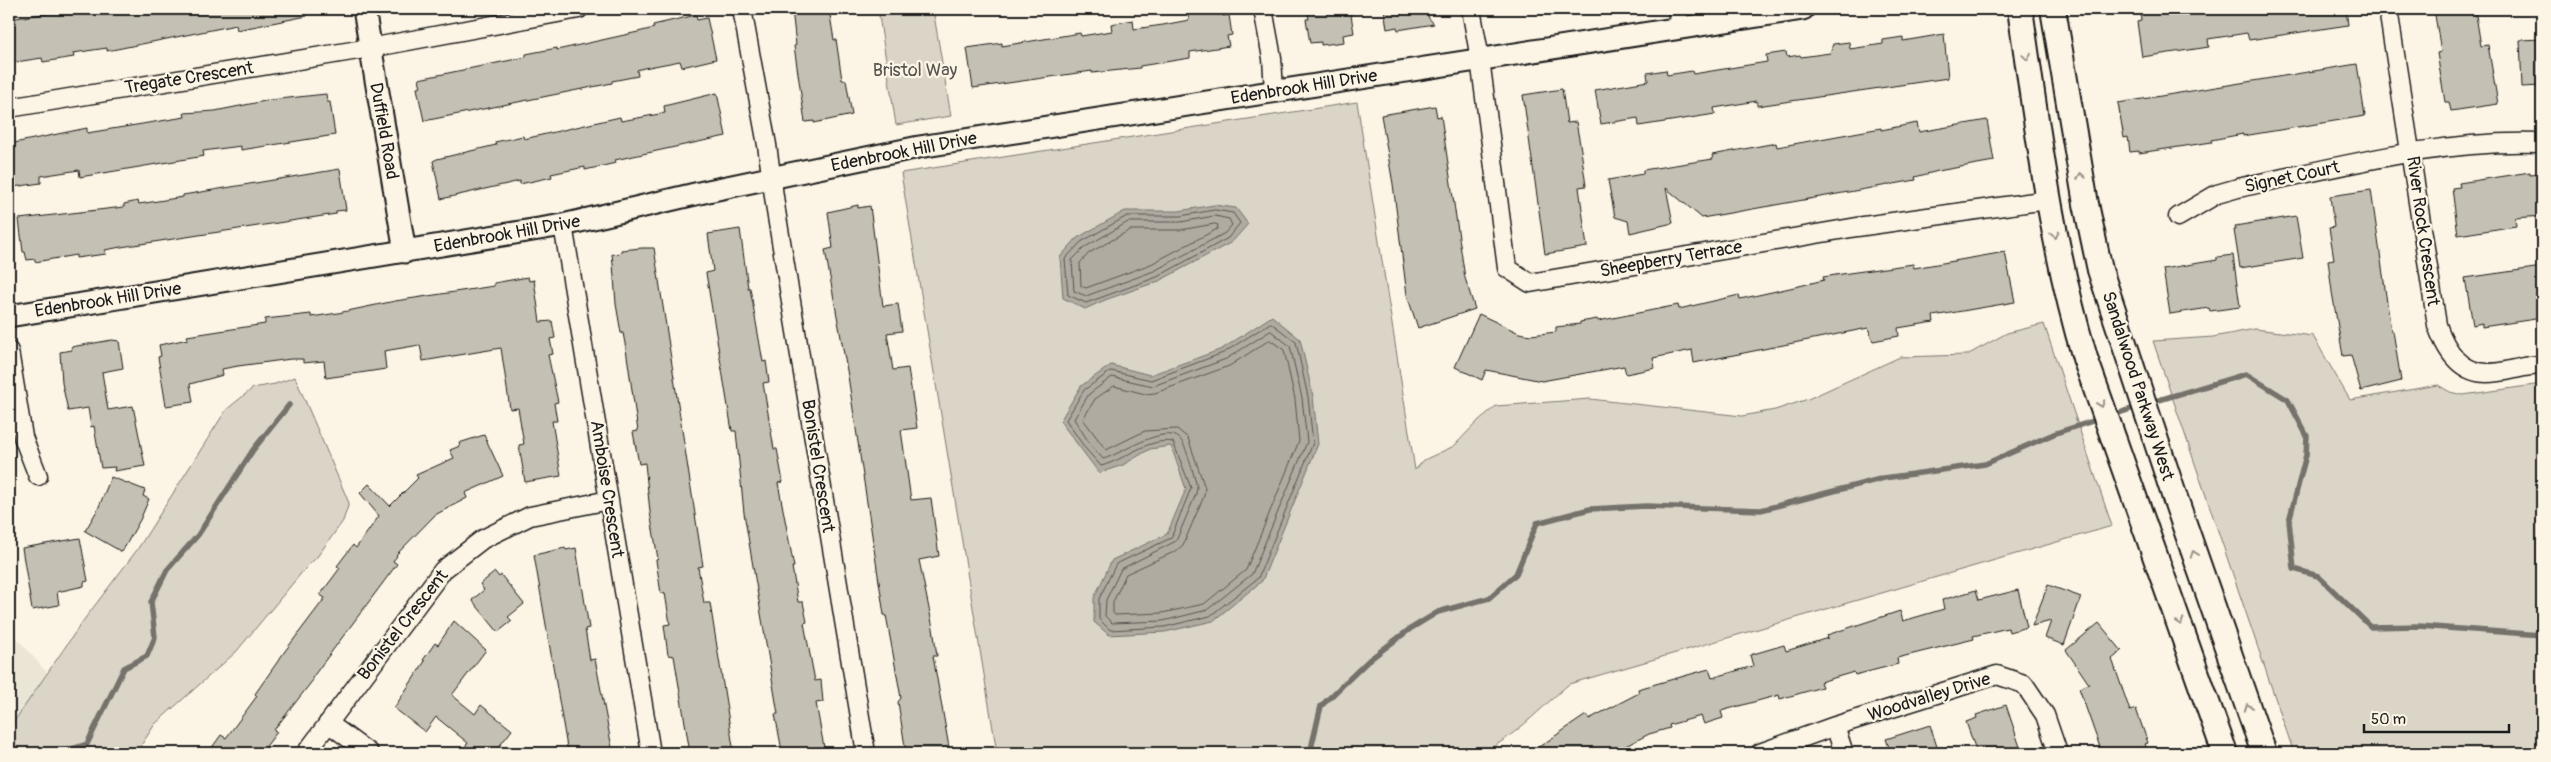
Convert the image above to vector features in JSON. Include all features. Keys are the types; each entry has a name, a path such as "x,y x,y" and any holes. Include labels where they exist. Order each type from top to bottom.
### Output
{"main road":[{"name":"Sandalwood Parkway West","path":"2020,9 2047,200 2074,320 2085,358 2225,753"},
{"name":"Sandalwood Parkway West","path":"2054,9 2098,261 2173,492 2264,753"}],"street":[{"name":"Duffield Road","path":"364,9 405,252"},
{"name":"Tregate Crescent","path":"9,108 370,48 579,9"},
{"name":"Bonistel Crescent","path":"742,9 767,145 866,753"},
{"path":"1264,9 1272,58 1274,91"},
{"path":"1471,9 1480,59"},
{"name":"Edenbrook Hill Drive","path":"9,316 563,225 919,146 1480,59 1678,18 1803,9"},
{"name":"River Rock Crescent","path":"2388,9 2412,152 2437,325 2446,349 2465,367 2486,373 2542,364"},
{"name":"Sheepberry Terrace","path":"1480,59 1506,268 1530,283 1857,226 2047,200"},
{"name":"Signet Court","path":"2178,218 2217,194 2238,188 2412,152 2516,142 2542,143"},
{"name":"Amboise Crescent","path":"563,225 651,753"},
{"path":"9,351 23,437 38,476"},
{"name":"Bonistel Crescent","path":"306,753 443,570 483,539 530,516 609,500"},
{"name":"Woodvalley Drive","path":"1760,753 1835,726 1997,675 2024,684 2045,715 2058,753"},
{"path":"328,723 369,753"},
{"path":"1835,726 1844,753"}],"shaded area":[{"path":"9,629 50,676 14,753 9,753"}],"green space":[{"name":"Bristol Way","path":"878,9 933,9 951,116 896,125"},
{"path":"1357,102 1415,470 1424,460 1454,446 1479,420 1496,406 1590,399 1742,416 1775,410 1808,399 1900,357 1967,355 2007,333 2044,324 2112,526 1569,684 1526,723 1502,741 1479,753 997,753 901,173"},
{"path":"2255,329 2313,336 2350,400 2438,385 2450,392 2463,395 2542,384 2542,752 2526,748 2510,753 2294,753 2153,341 2213,337"},
{"path":"295,377 349,503 343,521 317,557 303,571 236,652 155,724 136,753 9,753 9,729 83,621 137,550 226,410 253,388 275,384"}],"water":[{"path":"1214,205 1236,208 1248,224 1232,242 1159,281 1085,309 1063,298 1060,257 1077,238 1125,211 1179,211"},
{"path":"1272,316 1300,339 1313,396 1318,444 1262,581 1213,621 1165,632 1109,635 1094,622 1094,598 1112,560 1167,534 1186,489 1171,446 1150,449 1123,465 1099,473 1060,421 1081,386 1111,365 1150,375 1222,349"}],"building":[{"path":"78,9 306,9 307,16 237,30 236,25 107,51 107,48 73,53 74,57 43,62 42,58 9,63 9,19"},
{"path":"792,9 829,9 842,80 846,80 852,115 814,123 814,121 805,122 794,46 796,45"},
{"path":"1221,9 1223,16 1229,15 1232,35 1227,36 1229,46 1190,52 1190,58 1140,66 1140,68 1092,73 1092,71 973,88 967,48 1002,43 1002,46 1080,33 1081,36 1112,31 1111,24 1133,20 1134,29 1163,25 1189,20 1187,10"},
{"path":"1307,9 1350,9 1354,33 1343,35 1344,42 1321,45 1321,42 1310,43 1306,19 1309,19"},
{"path":"1384,9 1432,9 1428,17 1434,24 1398,30 1397,27 1387,29"},
{"path":"2149,9 2346,9 2348,25 2249,40 2247,33 2208,39 2209,47 2142,57 2137,22 2141,21 2140,12"},
{"path":"2434,9 2475,9 2481,46 2488,45 2498,104 2451,111 2449,102 2445,102 2437,53 2441,52"},
{"path":"696,15 697,20 707,18 716,59 682,67 680,61 644,68 637,70 638,76 612,81 612,83 424,121 417,88 421,87 419,79 526,57 526,54 557,48 557,50 638,32 654,28 653,25"},
{"path":"1944,34 1948,78 1757,106 1757,101 1714,108 1715,114 1639,126 1638,118 1601,124 1595,90 1648,81 1647,73 1666,70 1667,75 1692,71 1693,74 1767,62 1766,55 1786,52 1787,57 1800,55 1801,57 1830,53 1833,44 1849,42 1850,49 1883,44 1883,40 1903,37 1903,41"},
{"path":"2542,39 2542,86 2522,87 2520,40"},
{"path":"2357,64 2365,116 2243,136 2243,134 2211,140 2212,142 2139,153 2139,151 2130,152 2128,137 2124,138 2118,103"},
{"path":"1562,89 1567,123 1576,122 1581,150 1586,186 1579,187 1587,247 1545,254 1523,95"},
{"path":"717,93 726,136 615,160 616,163 585,170 585,167 551,174 552,177 520,184 520,181 441,199 433,161 437,159 496,145 495,142 523,136 524,139 620,117 621,121 665,113 664,106"},
{"path":"326,94 327,102 330,102 335,135 241,150 241,146 203,151 204,156 80,177 79,170 41,176 41,183 13,187 9,144 87,128 87,133 185,117 184,113 215,111 270,100"},
{"path":"1435,106 1437,117 1441,116 1465,278 1475,309 1418,328 1407,295 1393,184 1381,115"},
{"path":"1987,120 1994,161 1938,171 1915,177 1916,180 1702,218 1666,188 1673,223 1630,233 1628,221 1615,217 1608,180 1643,174 1643,170 1713,159 1712,155 1776,143 1777,147 1917,123 1919,132"},
{"path":"340,169 346,210 336,211 336,214 121,247 105,250 106,254 76,258 76,255 35,262 35,259 27,260 25,252 23,252 19,219 124,207 124,204 138,201 139,204"},
{"path":"2530,172 2530,174 2542,173 2542,216 2515,218 2516,226 2458,235 2452,188 2460,187 2459,183"},
{"path":"2371,190 2391,331 2393,331 2401,381 2361,391 2351,355 2343,356 2332,292 2328,260 2334,259 2329,228 2334,227 2330,196"},
{"path":"858,205 858,208 870,206 883,306 898,304 902,331 887,333 893,370 908,368 917,428 901,430 911,500 931,498 939,556 919,560 933,628 937,656 933,656 950,753 906,753 898,702 901,698 886,615 884,615 848,376 825,250 833,248 828,212"},
{"path":"2296,216 2303,258 2240,268 2235,226"},
{"path":"740,229 748,288 750,288 763,362 766,361 769,382 763,383 774,449 777,449 783,482 778,483 794,567 792,567 798,602 803,602 807,622 804,623 815,681 821,680 823,702 816,703 825,753 788,753 787,750 782,751 775,714 778,714 744,513 736,431 732,431 706,273 713,271 708,234"},
{"path":"654,248 703,566 698,567 704,603 710,603 734,753 690,753 674,656 668,655 664,625 670,624 665,593 661,594 645,463 639,464 633,432 638,431 626,349 616,304 612,254 621,253 621,250"},
{"path":"2005,252 2015,302 1933,316 1934,322 1898,328 1899,336 1873,341 1868,328 1694,363 1692,350 1653,358 1655,368 1626,374 1624,366 1542,381 1486,370 1482,380 1455,367 1479,314 1519,333 1531,335 1556,332 1556,327 1580,324 1580,322 1597,319 1598,321 1678,305 1679,309 1739,295 1740,299 1824,280 1823,277 1913,264 1914,268"},
{"path":"2233,255 2240,307 2210,311 2209,308 2170,314 2163,269 2217,260 2217,257"},
{"path":"2542,267 2542,318 2482,327 2482,323 2473,325 2465,278"},
{"path":"528,277 529,281 534,280 540,322 552,321 555,338 550,339 553,354 548,355 558,402 554,403 557,421 552,421 561,476 525,482 519,445 524,444 518,408 510,409 501,348 423,361 420,345 384,351 386,369 326,378 324,361 303,363 303,359 291,359 238,366 222,369 223,375 190,384 193,402 166,406 158,357 161,356 159,345 188,339 187,336 265,324 265,319 311,314 311,317 338,313 395,301 494,286 494,283"},
{"path":"112,340 119,341 123,368 102,372 108,410 133,406 145,466 114,471 115,467 101,468 94,426 91,427 88,408 68,411 62,383 60,352 72,350 71,347"},
{"path":"484,435 503,476 465,493 467,498 435,515 396,555 393,561 397,564 312,678 313,680 274,730 277,732 261,753 208,753 221,735 226,738 257,696 255,694 325,598 320,595 340,568 337,566 353,545 356,548 379,516 360,493 369,484 390,506 418,478 416,475 454,458 450,450 460,446 459,443"},
{"path":"111,477 145,490 143,496 149,499 140,520 122,552 85,531 98,509"},
{"path":"80,538 88,581 84,582 84,586 57,592 59,605 32,610 22,548"},
{"path":"565,548 566,550 576,548 589,628 585,629 590,660 595,659 613,753 568,753 534,555"},
{"path":"495,572 499,577 501,575 524,604 508,617 512,621 498,632 472,600 484,590 480,584"},
{"path":"2048,585 2081,597 2064,645 2045,638 2051,621 2032,626"},
{"path":"1976,590 1979,600 2018,590 2027,627 2009,632 2008,628 1973,636 1974,639 1897,658 1898,664 1855,675 1854,672 1820,682 1822,687 1780,699 1779,695 1721,711 1723,718 1704,724 1701,716 1669,725 1670,728 1649,734 1612,753 1530,753 1586,715 1589,719 1639,693 1638,689 1709,669 1712,678 1753,666 1750,655 1784,645 1786,651 1828,638 1827,635 1900,611 1903,621 1944,609 1942,600"},
{"path":"454,621 486,650 452,695 475,714 481,705 512,730 494,753 459,753 468,743 436,717 425,732 394,708 425,661 423,660 435,643 438,645"},
{"path":"2099,623 2122,651 2112,659 2130,711 2136,709 2148,743 2145,744 2148,753 2102,753 2079,688 2089,684 2066,650"},
{"path":"2006,705 2022,753 1977,753 1966,722 1977,718 1976,715"},
{"path":"1930,725 1939,753 1891,753 1886,739"}],"waterway":[{"path":"2149,403 2246,374 2288,400 2307,436 2306,455 2289,521 2294,569 2318,576 2371,627 2419,626 2542,635"},
{"path":"59,753 87,744 124,668 147,656 155,637 151,602 167,570 198,535 253,450 289,405"},
{"path":"2110,416 2140,406"},
{"path":"1310,753 1321,706 1369,660 1410,629 1438,612 1489,598 1516,574 1537,523 1590,509 1646,506 1761,510 1884,478 1985,464 2056,433 2102,418"}]}
